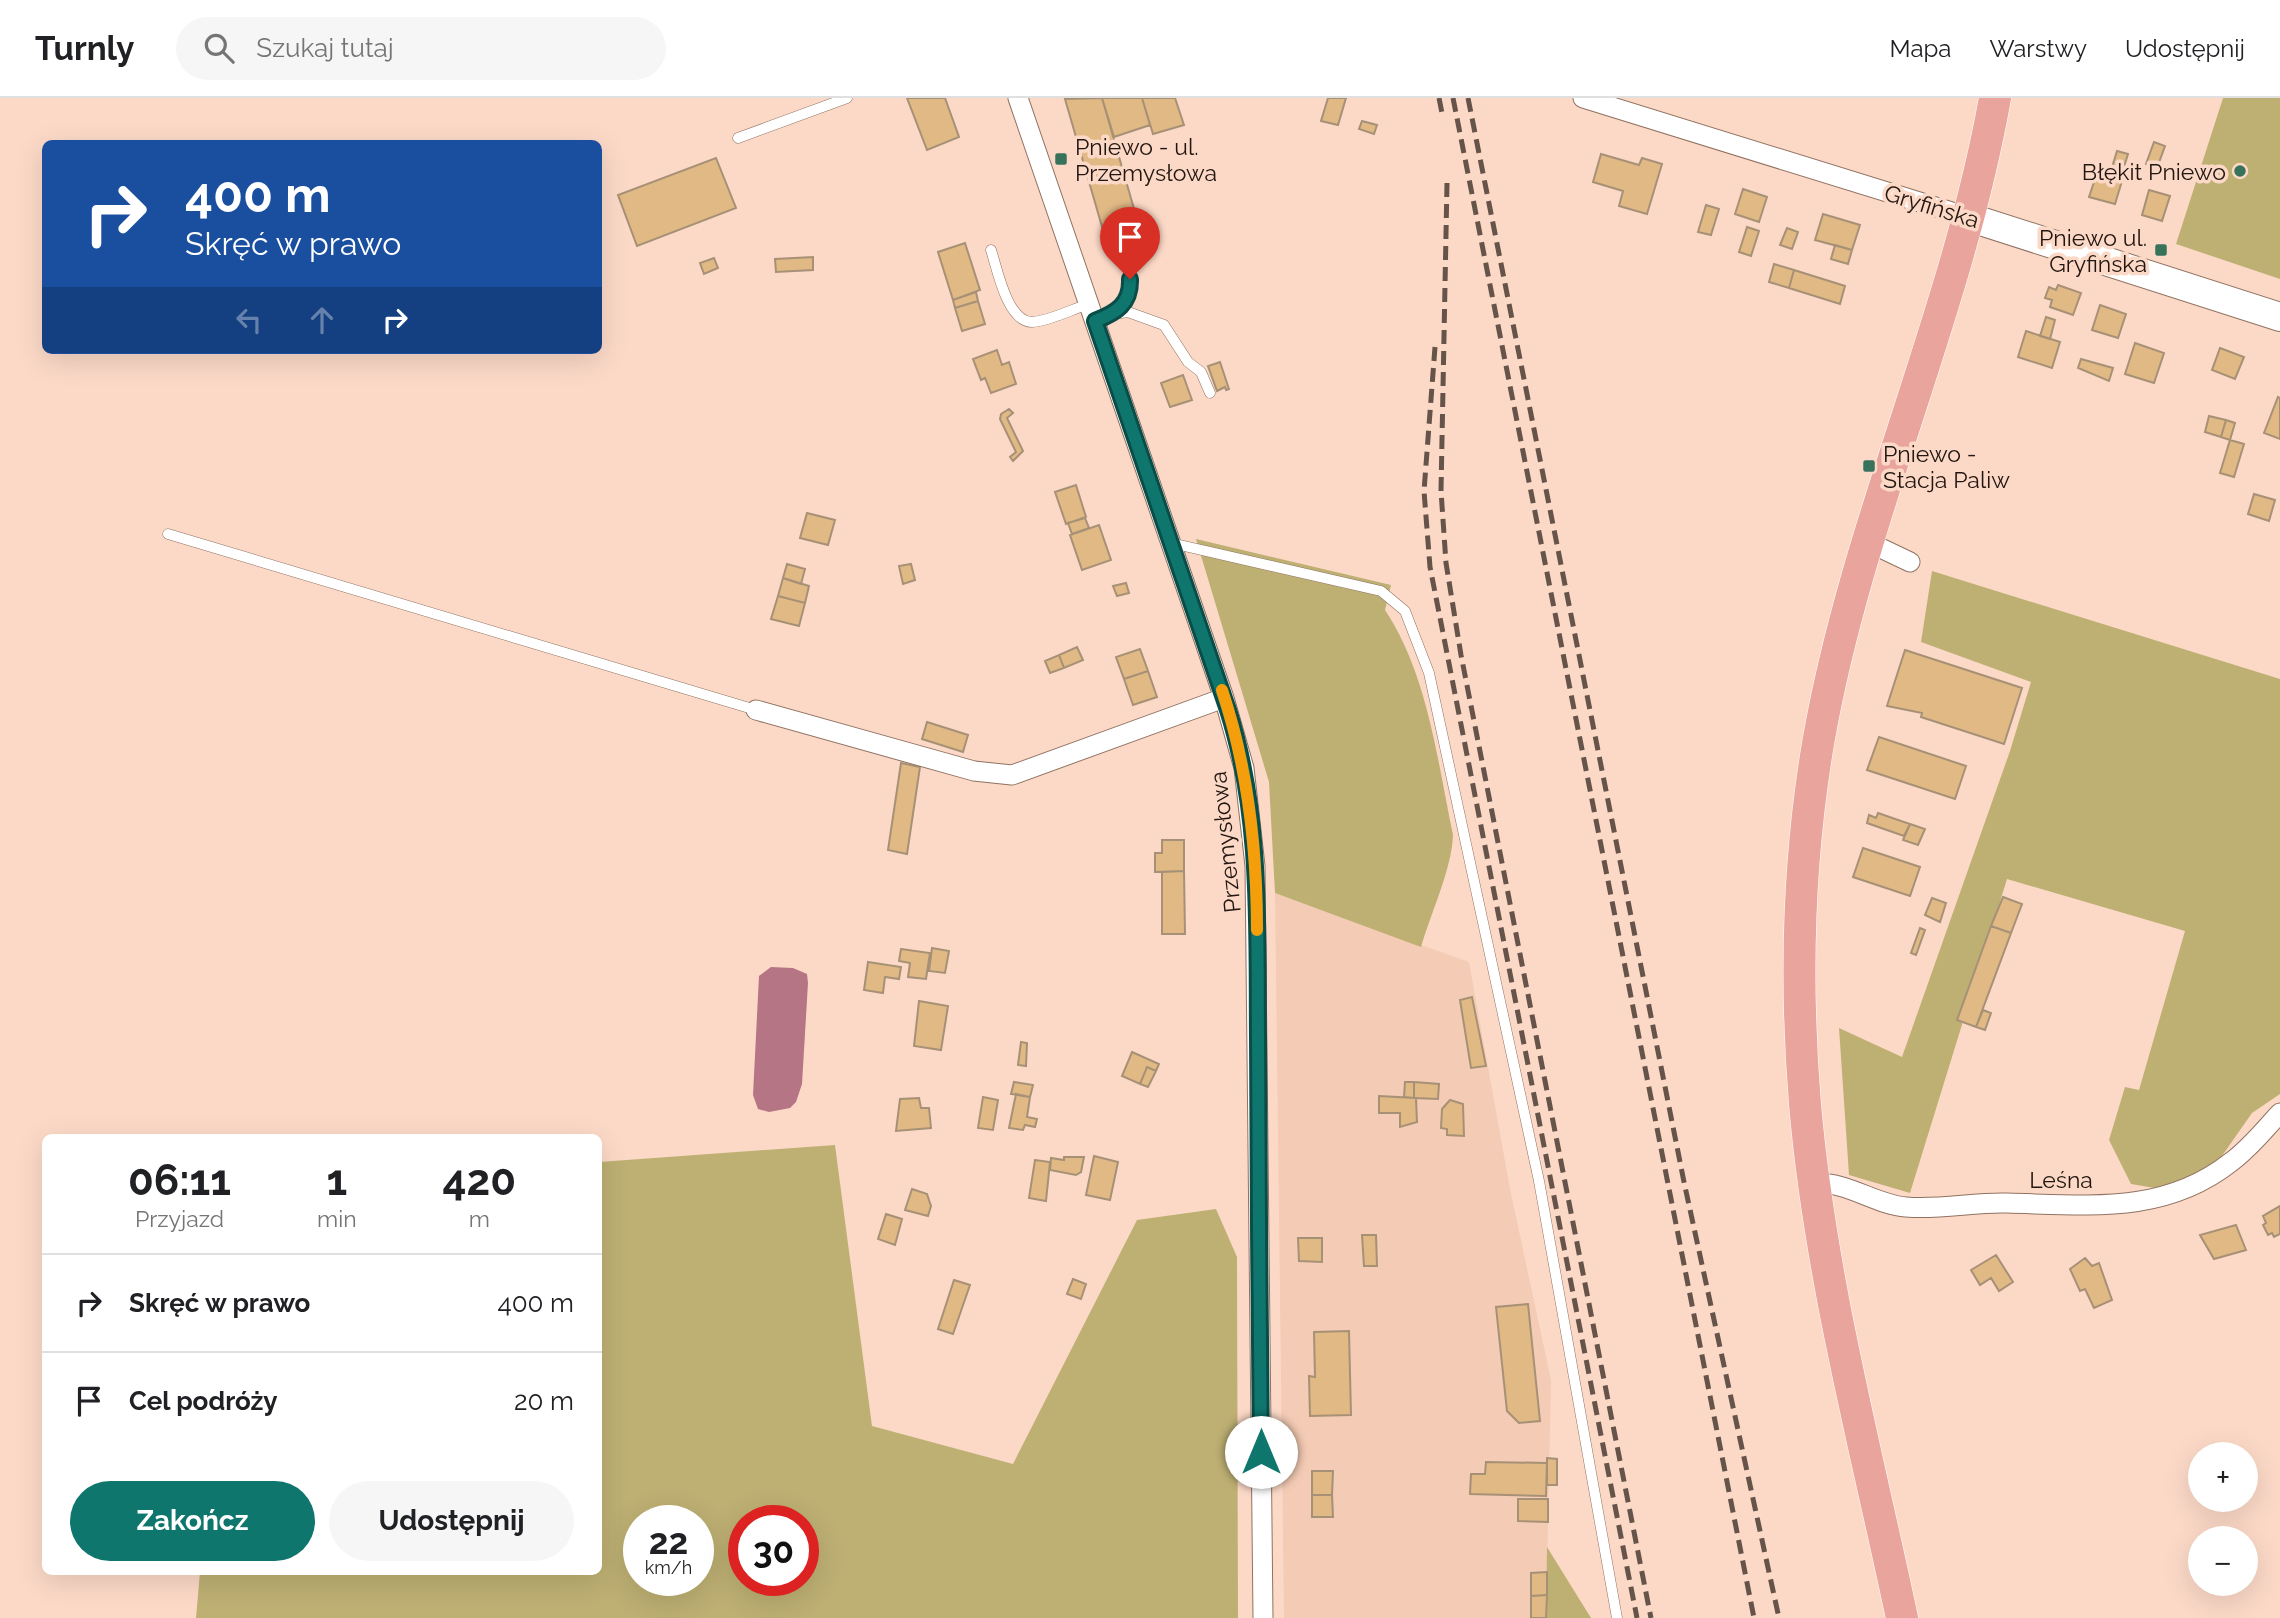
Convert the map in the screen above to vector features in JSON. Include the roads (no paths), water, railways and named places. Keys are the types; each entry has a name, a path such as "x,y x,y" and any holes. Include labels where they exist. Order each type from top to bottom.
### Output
{"main road":[{"path":"1902,1618 1830,1278 1815,1184 1801,1044 1799,967 1806,841 1819,738 1833,670 1868,542 1968,217 1995,98"},
{"name":"Gryfińska","path":"1968,217 2280,317"}],"street":[{"name":"Przemysłowa","path":"1018,98 1224,698 1244,768 1255,866 1262,1618"},
{"name":"Gryfińska","path":"1583,98 1968,217"},
{"path":"1868,542 1910,562"},
{"path":"756,710 974,771 1012,775 1224,698"},
{"name":"Leśna","path":"1815,1184 1825,1183 1908,1208 1993,1203 2141,1202 2176,1195 2211,1177 2244,1152 2280,1113"}],"lane":[{"path":"738,138 847,98"},
{"path":"991,250 1009,304 1022,319 1034,322 1092,313 1128,312 1164,325 1188,362 1201,372 1210,393"},
{"path":"1114,314 1127,300 1130,287 1123,250"},
{"path":"168,534 756,710"},
{"path":"1171,542 1381,591 1405,611 1429,673 1483,914 1539,1181 1617,1618"}],"railway":[{"path":"1439,98 1442,113"},
{"path":"1453,98 1754,1618"},
{"path":"1468,98 1684,1182 1779,1618"},
{"path":"1447,183 1441,491 1446,563 1461,655 1651,1618"},
{"path":"1435,347 1424,491 1430,567 1637,1618"}],"place":[{"name":"Pniewo - ul. Przemysłowa","path":"1061,159"},
{"name":"Błękit Pniewo","path":"2240,171"},
{"name":"Pniewo ul. Gryfińska","path":"2161,250"},
{"name":"Pniewo - Stacja Paliw","path":"1869,466"}]}
